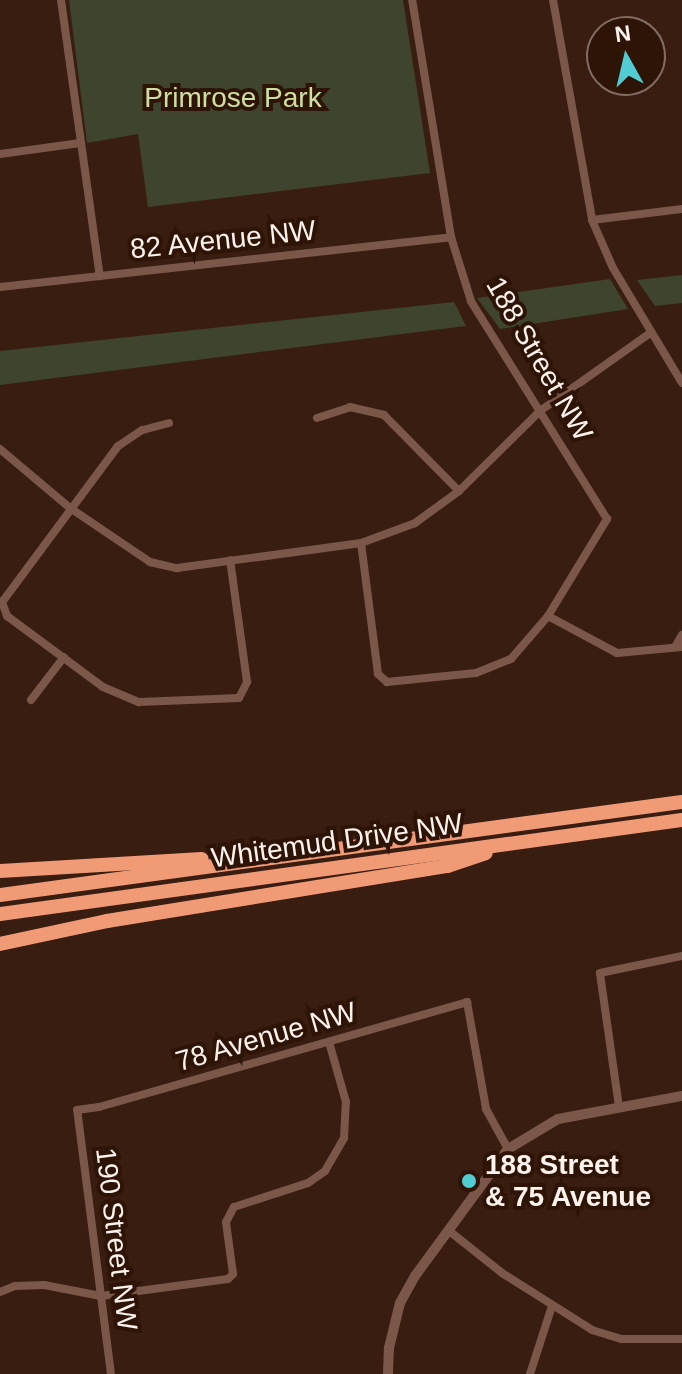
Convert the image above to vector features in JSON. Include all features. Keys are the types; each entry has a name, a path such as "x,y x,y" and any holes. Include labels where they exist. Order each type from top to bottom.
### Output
{"highway":[{"name":"Whitemud Drive NW","path":"0,895 682,802"},
{"name":"Whitemud Drive NW","path":"0,914 682,820"},
{"path":"0,944 107,921 448,866 517,842"},
{"path":"0,871 350,848"}],"street":[{"path":"61,0 100,276"},
{"name":"188 Street NW","path":"361,543 378,674 387,682 476,673 511,659 548,616 607,519 471,301 451,237 412,0"},
{"path":"553,0 592,220 613,268 682,383"},
{"path":"0,154 80,143"},
{"path":"592,220 682,209"},
{"name":"82 Avenue NW","path":"0,287 451,237"},
{"path":"0,449 70,508 150,562 177,568 361,543 415,523 459,491 540,411 650,333"},
{"path":"317,418 350,407 384,415 459,491"},
{"path":"169,423 142,430 118,446 2,602 7,616 103,687 139,702 239,698 247,682 230,560"},
{"path":"548,616 617,653 678,647 682,635"},
{"path":"31,700 64,657"},
{"path":"619,1107 600,973 682,956"},
{"name":"78 Avenue NW","path":"77,1110 467,1002 486,1109 508,1149"},
{"path":"0,1292 15,1286 44,1285 101,1296 228,1279 233,1274 226,1222 234,1207 308,1183 325,1171 344,1138 348,1119 346,1102 329,1042"},
{"path":"388,1374 389,1348 400,1303 448,1230 508,1149 558,1119 682,1096"},
{"name":"190 Street NW","path":"77,1110 111,1374"},
{"path":"448,1230 552,1306 592,1330 622,1339 682,1339"},
{"path":"530,1374 552,1306"}],"green space":[{"name":"Primrose Park","path":"69,0 403,0 430,173 148,207 138,134 87,143"},
{"path":"682,275 682,303 655,306 637,280"},
{"path":"610,279 628,309 500,329 477,298"},
{"path":"454,302 466,326 0,385 0,351"}],"place":[{"name":"188 Street & 75 Avenue","path":"469,1181"}]}
